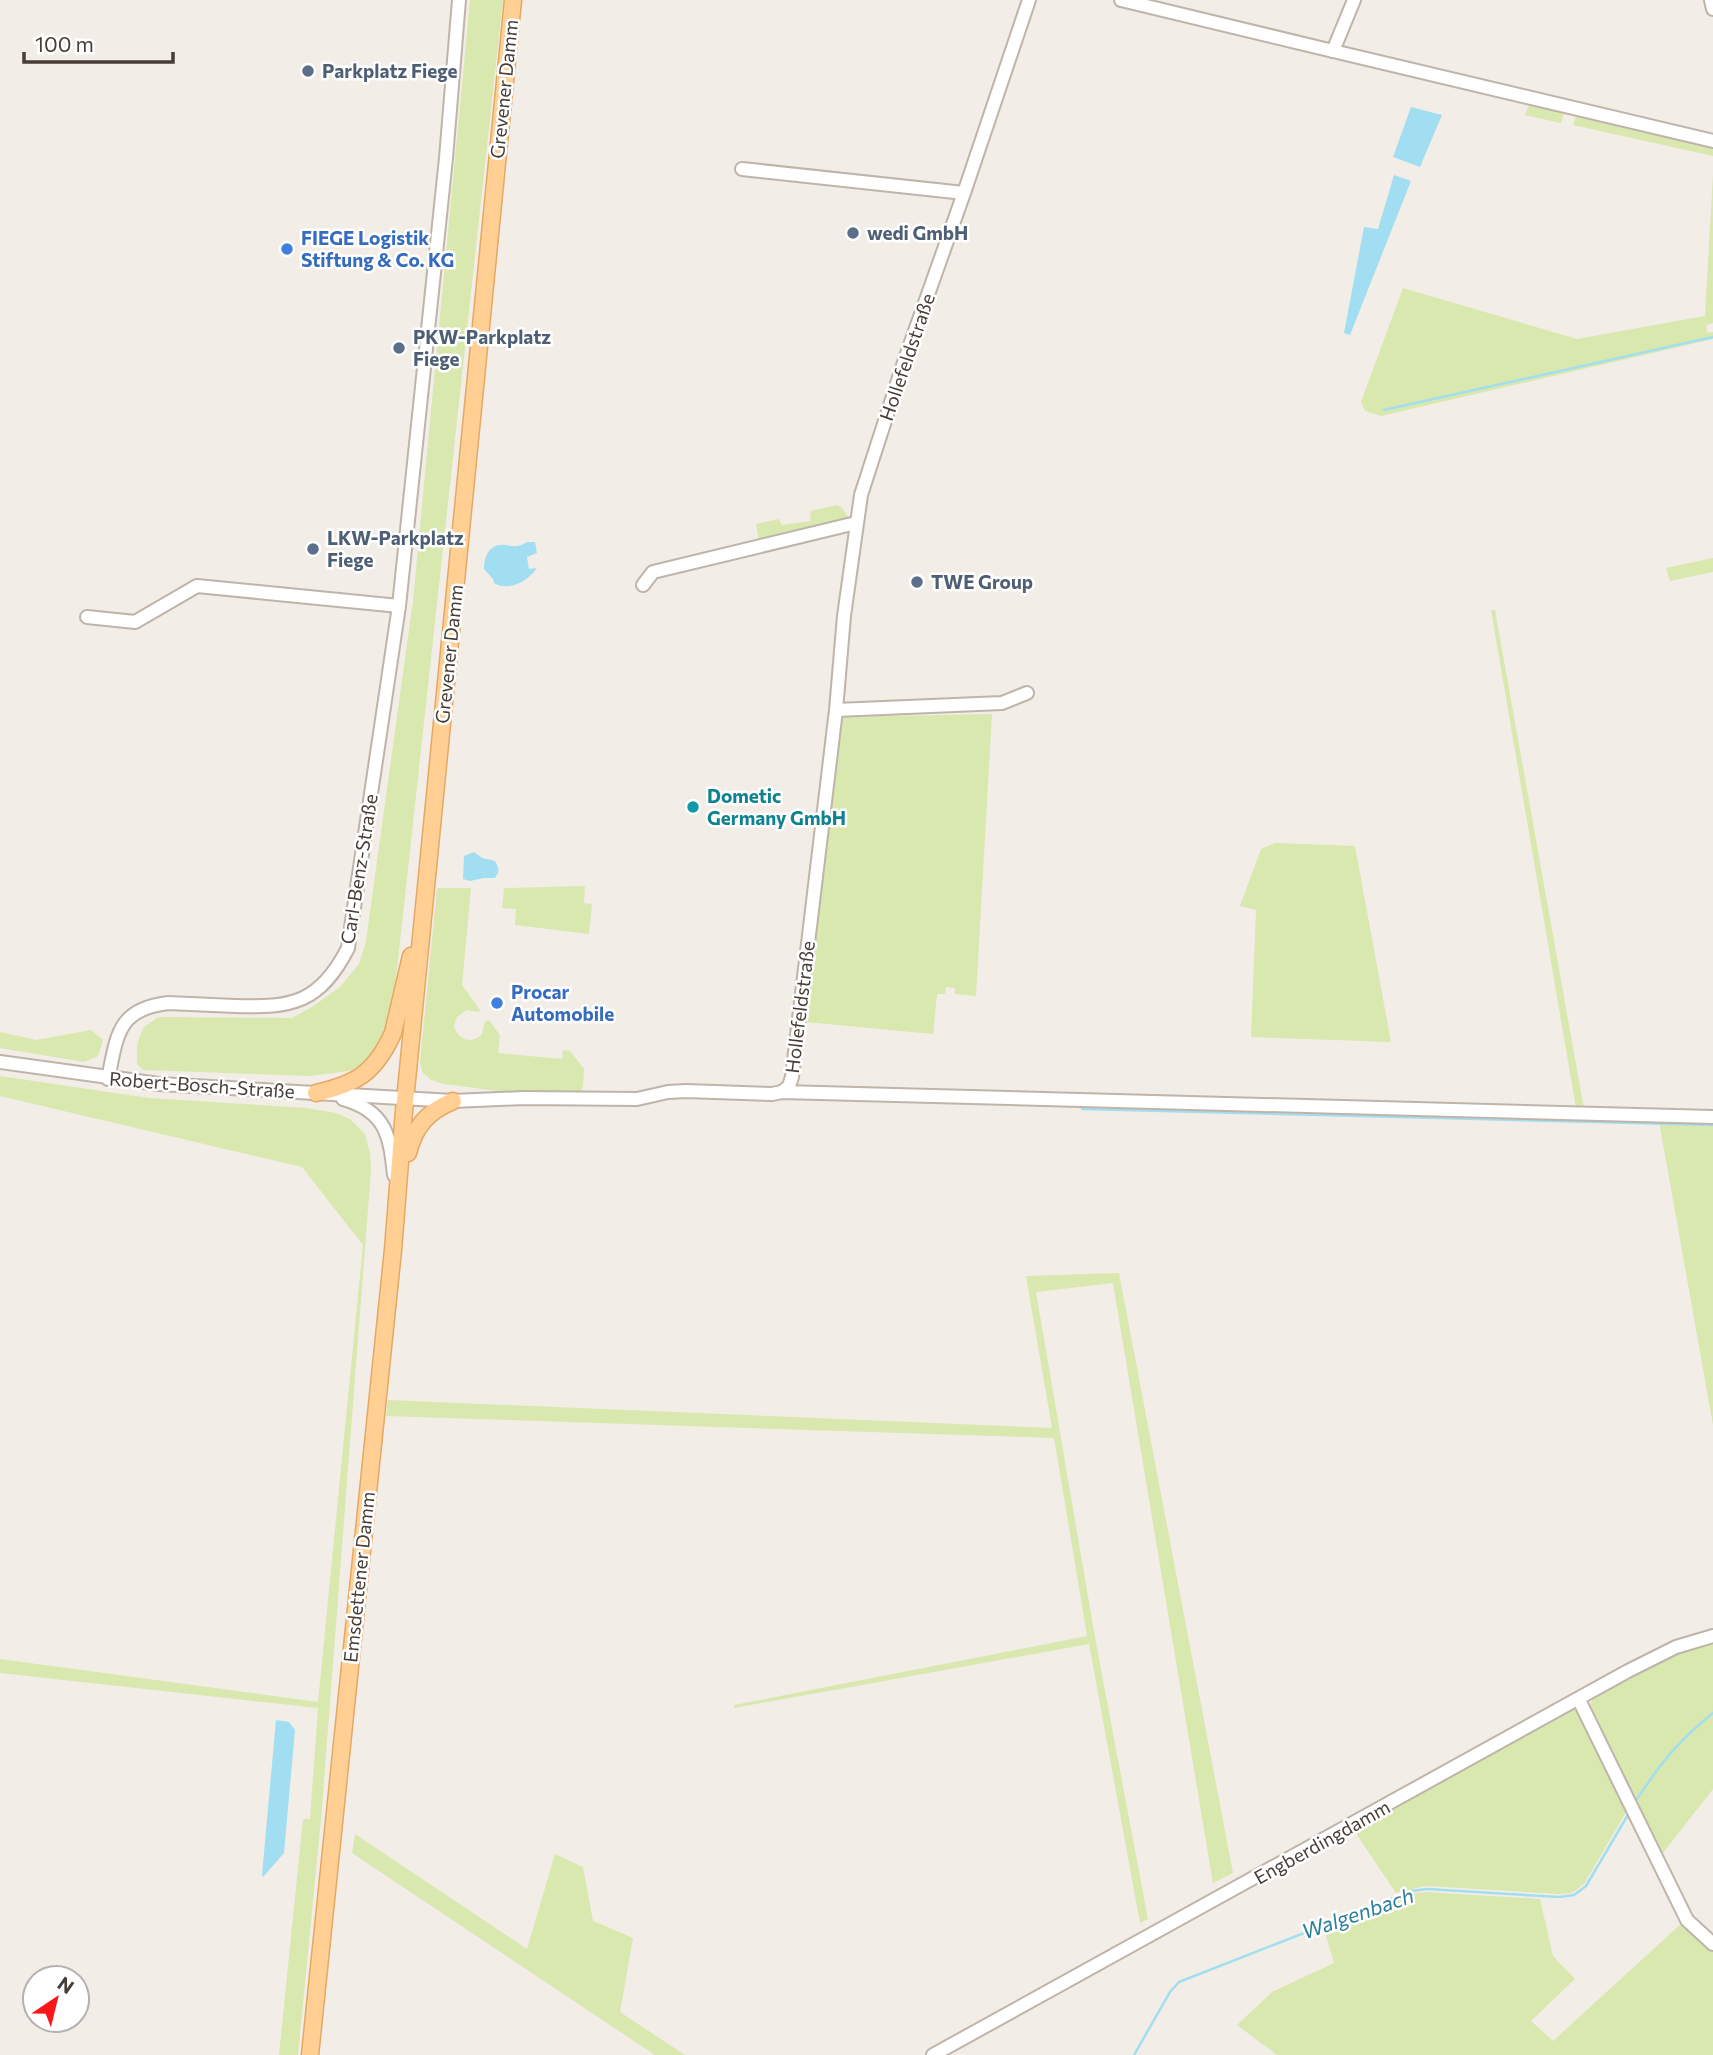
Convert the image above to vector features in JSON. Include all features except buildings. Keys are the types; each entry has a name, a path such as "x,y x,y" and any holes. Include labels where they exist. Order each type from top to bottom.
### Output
{"main road":[{"name":"Grevener Damm","path":"406,1098 513,0"},
{"path":"316,1093 352,1083 373,1066 388,1044 425,896"},
{"name":"Emsdettener Damm","path":"310,2055 406,1098"},
{"path":"396,1206 413,1136 436,1109 453,1101"}],"street":[{"name":"Carl-Benz-Straße","path":"108,1079 119,1031 129,1018 140,1010 168,1003 279,1006 300,1000 330,979 348,948 398,606 446,158 459,0"},
{"name":"Hollefeldstraße","path":"406,1098 453,1101 523,1098 637,1099 677,1091 772,1094 782,1092 789,1086 836,710 844,616 861,495 1029,0"},
{"path":"1121,0 1713,141"},
{"path":"1333,51 1354,0"},
{"path":"1711,0 1713,9"},
{"path":"742,169 964,193"},
{"path":"643,585 653,572 856,523"},
{"path":"87,617 135,622 197,586 398,606"},
{"path":"836,710 1002,703 1027,693"},
{"name":"Robert-Bosch-Straße","path":"0,1062 159,1084 406,1098"},
{"path":"782,1092 1713,1117"},
{"path":"316,1093 359,1104 378,1118 391,1147 396,1206"},
{"name":"Engberdingdamm","path":"933,2055 1676,1647 1713,1636"},
{"path":"1579,1700 1687,1920 1713,1944"}],"green space":[{"path":"470,0 503,0 388,1035 373,1059 349,1071 309,1076 143,1070 137,1064 137,1045 143,1028 158,1017 292,1018 340,987 359,964 366,941 413,601"},
{"path":"1531,101 1565,110 1561,123 1525,115"},
{"path":"1577,113 1713,146 1713,156 1573,125"},
{"path":"1713,174 1713,323 1706,325 1707,333 1713,332 1713,339 1381,416 1365,411 1361,402 1403,288 1577,339 1705,316"},
{"path":"837,505 848,517 846,520 759,541 756,524 779,519 782,525 811,521 810,511"},
{"path":"1713,558 1713,572 1670,581 1666,568"},
{"path":"1491,610 1495,610 1584,1109 1576,1108"},
{"path":"992,714 976,996 955,994 955,988 946,987 945,994 937,994 933,1034 806,1022 838,717"},
{"path":"1275,843 1355,846 1391,1042 1251,1037 1256,910 1240,906 1261,849"},
{"path":"585,886 584,903 592,904 589,934 515,925 516,909 502,908 504,888"},
{"path":"437,888 471,888 462,985 480,1010 467,1010 457,1017 454,1026 456,1031 462,1038 474,1039 482,1034 485,1021 489,1020 500,1035 498,1053 562,1059 563,1050 570,1051 584,1069 583,1087 579,1094 498,1091 444,1084 431,1080 422,1072 420,1062"},
{"path":"91,1030 103,1040 98,1056 84,1062 0,1048 0,1032 36,1040"},
{"path":"0,1076 149,1098 306,1108 336,1113 350,1119 365,1134 371,1170 321,1820 298,2055 279,2055 303,1819 310,1819 318,1708 0,1673 0,1659 318,1702 363,1245 302,1167 0,1096"},
{"path":"1659,1121 1713,1123 1713,1425 1660,1127"},
{"path":"1119,1273 1233,1873 1213,1883 1113,1283 1036,1292 1096,1643 1148,1919 1140,1923 1089,1644 734,1708 734,1705 1087,1636 1054,1438 386,1416 388,1400 1052,1428 1026,1276"},
{"path":"1713,1640 1713,1789 1659,1858 1628,1796 1632,1789 1624,1787 1590,1714 1590,1705 1593,1697 1630,1676 1679,1651"},
{"path":"1576,1709 1582,1713 1628,1809 1584,1884 1572,1893 1558,1894 1425,1886 1396,1893 1353,1829 1569,1710"},
{"path":"355,1834 527,1949 555,1854 583,1867 593,1921 633,1938 620,2012 685,2055 655,2055 352,1853"},
{"path":"1413,1893 1540,1899 1553,1956 1575,1979 1531,2021 1553,2041 1683,1922 1713,1948 1713,2055 1277,2055 1237,2025 1272,1992 1334,1963 1324,1929"}],"water":[{"path":"1411,107 1442,115 1420,167 1393,157"},
{"path":"1394,175 1411,181 1350,335 1344,333 1364,227 1378,229"},
{"path":"535,542 537,553 527,557 529,569 537,568 533,573 512,586 494,583 484,569 489,551 495,546 520,546"},
{"path":"474,852 482,858 495,861 498,873 495,878 470,881 463,879 464,856"},
{"path":"276,1720 289,1722 295,1730 284,1853 263,1877 262,1875"}],"waterway":[{"path":"1384,410 1713,337"},
{"path":"1082,1109 1713,1125"},
{"name":"Walgenbach","path":"1637,1799 1671,1753 1713,1713"},
{"name":"Walgenbach","path":"1134,2055 1170,1992 1179,1982 1411,1891 1427,1889 1559,1897 1574,1895 1586,1886 1629,1813"}],"place":[{"name":"Parkplatz Fiege","path":"308,71"},
{"name":"wedi GmbH","path":"853,233"},
{"name":"FIEGE Logistik Stiftung & Co. KG","path":"287,249"},
{"name":"PKW-Parkplatz Fiege","path":"399,348"},
{"name":"LKW-Parkplatz Fiege","path":"313,549"},
{"name":"TWE Group","path":"917,582"},
{"name":"Dometic Germany GmbH","path":"693,807"},
{"name":"Procar Automobile","path":"497,1003"}]}
